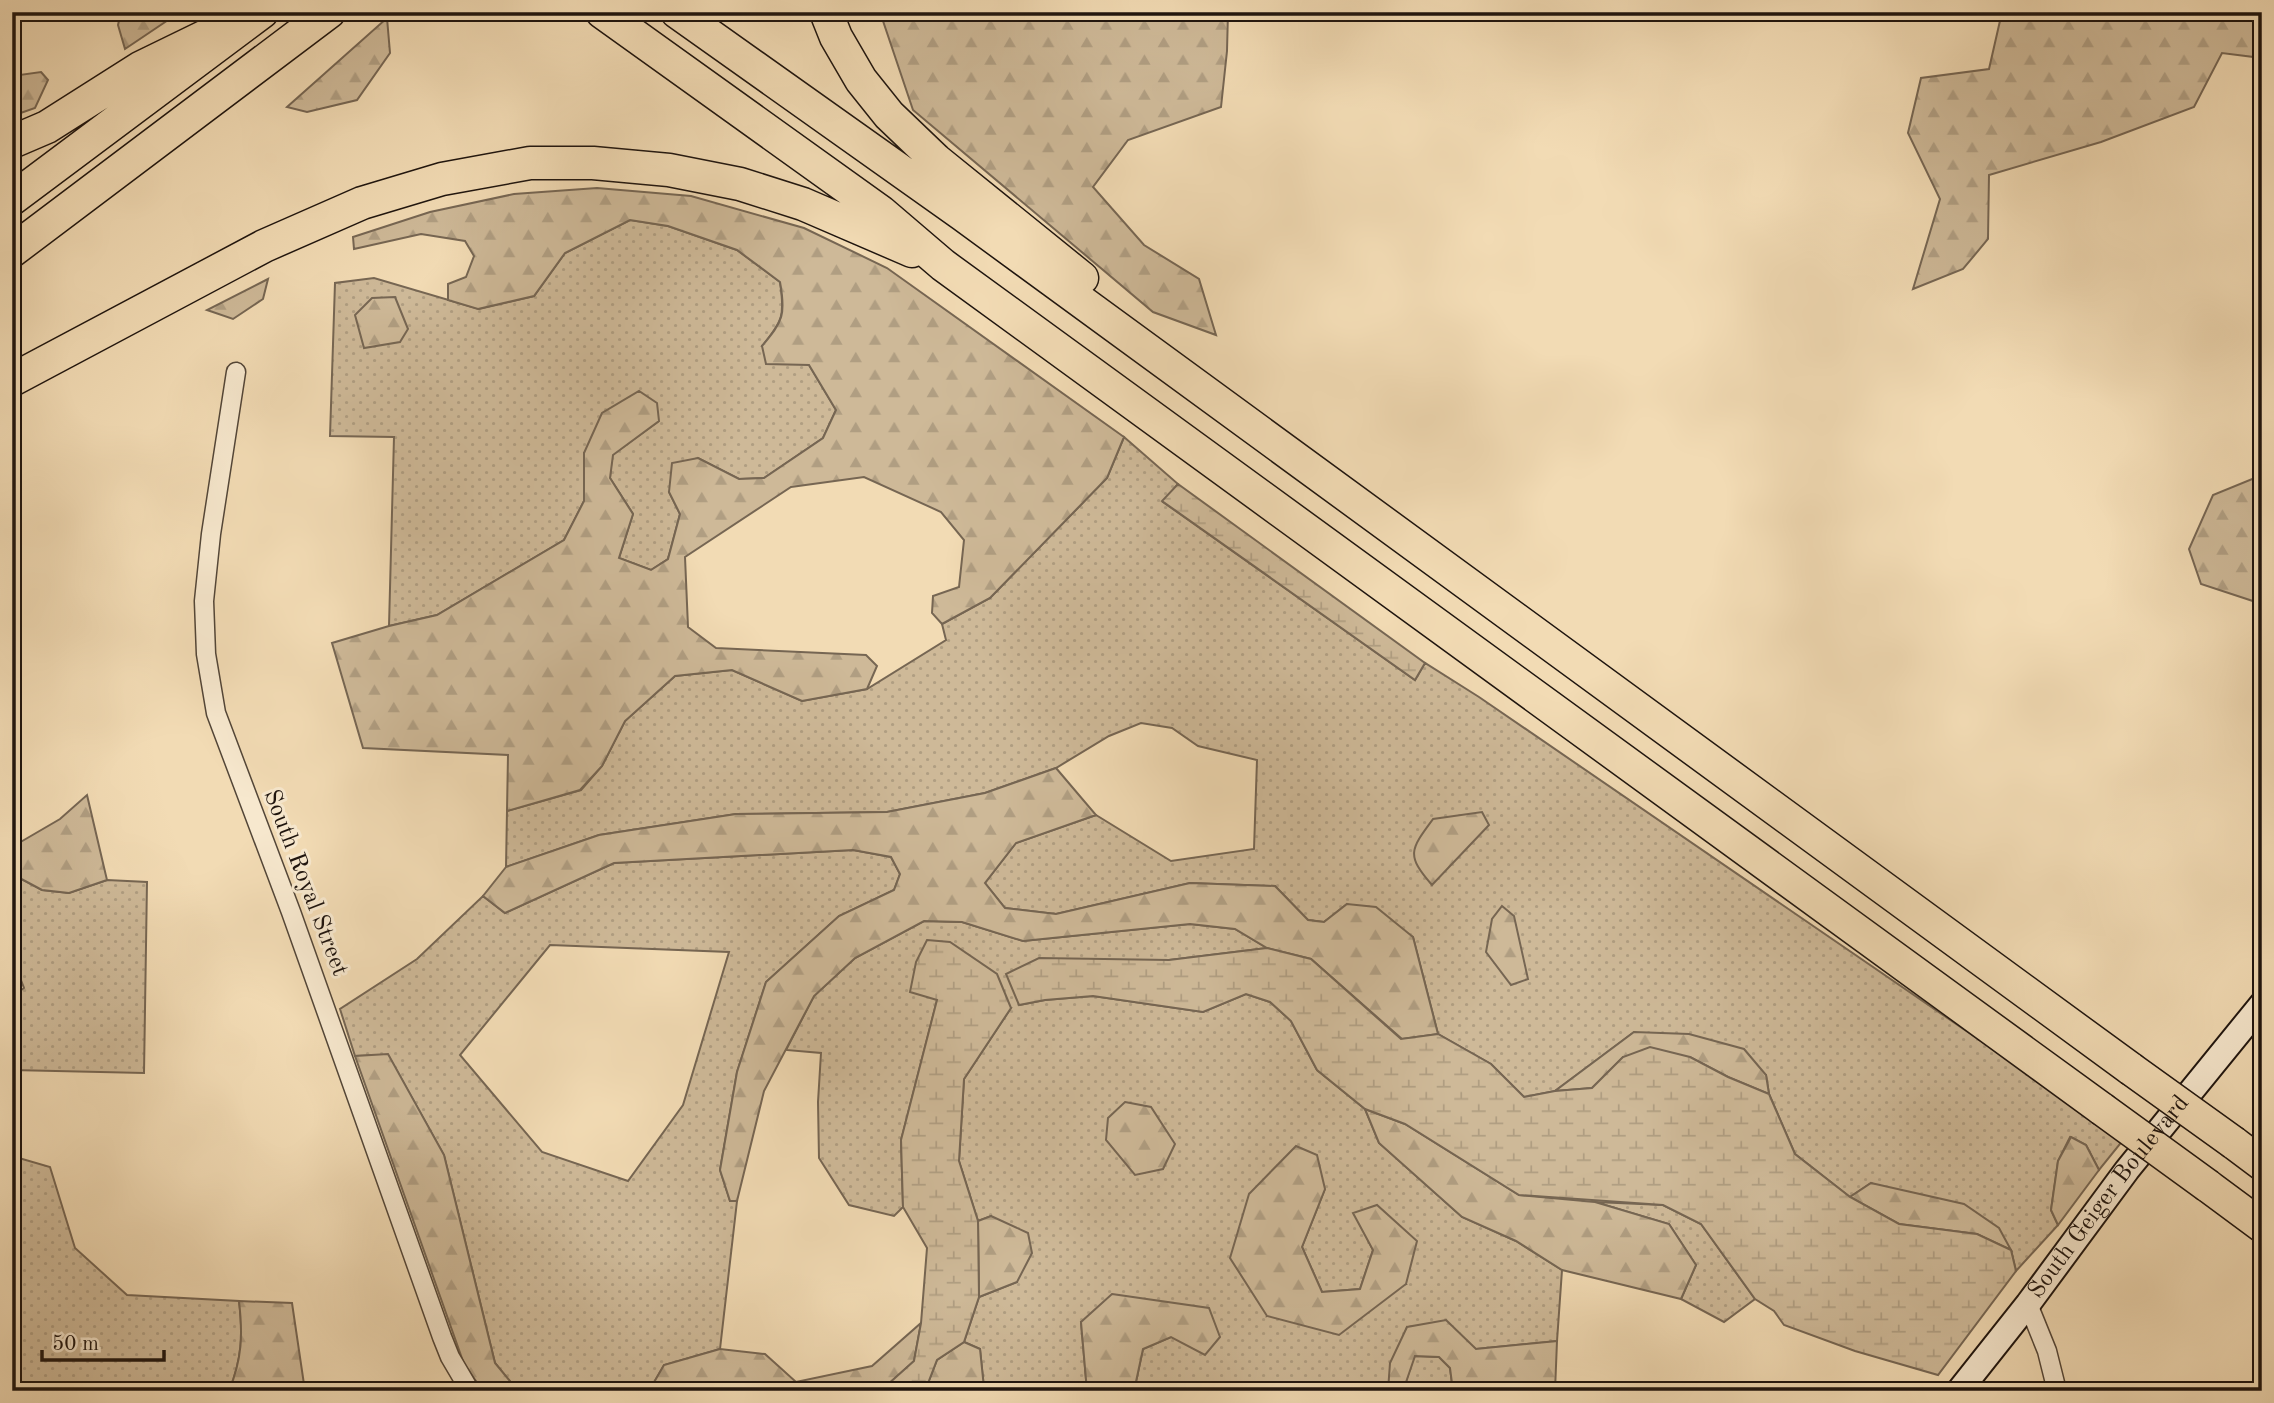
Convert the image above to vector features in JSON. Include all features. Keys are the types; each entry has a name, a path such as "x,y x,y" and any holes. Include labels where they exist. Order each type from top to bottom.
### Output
{"highway":[{"path":"12,142 47,127 140,68 253,12"},
{"path":"12,198 262,12"},
{"path":"12,251 329,12"},
{"path":"602,12 881,212 943,265 2262,1226"},
{"path":"677,12 963,215 2262,1164"},
{"path":"826,12 836,37 860,80 888,115 936,160 1080,276 1140,345"},
{"path":"12,380 264,246 362,204 442,179 530,163 593,163 669,170 740,184 803,204 943,265"}],"street":[{"name":"South Royal Street","path":"236,372 211,534 204,601 206,654 216,713 300,937 442,1337 450,1357 470,1391"},
{"name":"South Geiger Boulevard","path":"1959,1391 2028,1304 2127,1170 2262,1004"},
{"path":"2028,1304 2047,1351 2057,1391"}],"green space":[{"path":"121,12 180,12 125,49 118,25"},
{"path":"880,12 1228,12 1221,107 1128,140 1093,187 1144,245 1199,279 1216,335 1153,312 913,110"},
{"path":"2002,12 2262,12 2262,58 2222,53 2194,107 2101,142 1989,175 1988,239 1963,269 1913,289 1940,199 1908,133 1921,78 1989,69"},
{"path":"387,18 390,53 357,100 307,112 287,107"},
{"path":"41,72 48,80 35,108 12,116 12,76"},
{"path":"597,188 691,196 804,228 887,268 1124,437 1107,478 990,598 942,624 932,613 933,596 959,587 964,540 941,512 864,477 791,487 685,557 688,627 716,648 866,655 877,666 867,689 802,701 732,670 675,676 625,721 602,766 580,790 507,811 508,755 363,748 332,643 437,615 564,540 584,501 584,453 602,413 639,391 657,403 659,421 613,455 610,478 633,514 619,558 651,570 668,559 680,514 669,492 672,463 698,458 739,479 764,478 823,438 836,410 809,365 766,364 762,346 775,330 781,317 783,302 780,282 737,250 668,226 630,220 565,253 534,296 478,309 448,300 448,284 466,277 474,256 465,241 421,234 354,249 353,237 430,212 514,194"},
{"path":"630,220 668,226 737,250 780,282 781,317 762,346 809,365 836,410 823,438 764,478 739,479 698,458 669,492 680,514 668,559 651,570 619,558 633,514 610,478 612,455 659,421 584,453 584,501 564,540 437,615 389,626 394,437 330,436 335,283 374,278 479,309 534,296 565,253"},
{"path":"268,279 263,299 233,319 207,310"},
{"path":"395,297 408,329 400,342 364,348 355,315 372,298"},
{"path":"1124,437 1178,484 1163,502 1415,680 1425,663 1479,697 2124,1139 2099,1170 2086,1145 2070,1137 2058,1161 2051,1210 2058,1225 2016,1271 2011,1250 1871,1183 1850,1197 1795,1154 1769,1094 1766,1075 1634,1032 1555,1091 1524,1097 1491,1064 1438,1034 1413,937 1347,904 1324,922 1308,920 1275,886 1190,883 1056,914 1005,908 985,883 1016,843 1096,815 1171,861 1254,849 1257,760 1198,746 1172,728 1141,723 1109,736 1056,768 985,793 887,812 736,814 599,835 506,867 507,811 581,790 602,766 625,721 675,676 732,670 802,701 867,689 946,640 942,624 990,598 1107,478"},
{"path":"2262,475 2262,604 2201,584 2189,549 2213,495"},
{"path":"1178,484 1425,663 1415,680 1162,501"},
{"path":"1056,768 1096,815 1016,843 985,883 1005,908 1056,914 1190,883 1275,886 1308,920 1324,922 1347,904 1376,907 1413,937 1438,1034 1402,1039 1311,959 1267,948 1235,929 1190,924 1023,941 962,922 924,921 855,958 814,996 764,1091 737,1201 730,1201 720,1170 737,1072 766,982 839,916 894,890 900,874 891,857 853,850 614,863 505,913 483,896 506,867 599,835 736,814 887,812 985,793"},
{"path":"87,795 107,880 69,893 42,890 12,874 12,847 60,819"},
{"path":"1482,812 1489,825 1432,885 1415,859 1414,852 1419,838 1433,819"},
{"path":"853,850 891,857 900,874 894,890 839,916 766,982 737,1072 720,1170 730,1201 737,1201 720,1349 664,1365 649,1391 518,1391 495,1363 444,1155 388,1055 355,1056 340,1009 417,959 483,896 505,913 614,863","holes":["550,945 729,952 683,1105 628,1181 542,1152 460,1055"]},
{"path":"12,874 42,890 69,893 107,880 147,882 144,1073 12,1070 12,997 24,988 17,970 12,968"},
{"path":"1502,906 1514,916 1528,979 1511,985 1486,952 1492,919"},
{"path":"924,921 962,922 1023,941 1190,924 1235,929 1267,948 1169,960 1115,960 1019,1005 1093,996 1203,1012 1246,994 1270,1002 1291,1021 1317,1070 1365,1109 1379,1143 1462,1217 1516,1241 1562,1270 1557,1341 1476,1349 1407,1327 1388,1391 1134,1391 1143,1349 1171,1337 1220,1337 1081,1322 1087,1391 988,1391 984,1388 980,1349 964,1342 979,1297 1017,1282 991,1216 978,1221 959,1161 964,1079 1011,1008 937,1000 901,1140 903,1207 894,1216 849,1205 819,1158 821,1053 786,1050 814,996 855,958","holes":["1325,1189 1302,1247 1322,1292 1360,1289 1373,1250 1354,1213 1406,1284 1267,1316"]},
{"path":"927,940 950,942 997,974 1011,1008 964,1079 959,1161 978,1221 979,1297 964,1342 937,1360 925,1391 887,1391 886,1386 914,1361 921,1323 927,1248 903,1207 901,1140 937,1000 910,992 916,962"},
{"path":"1267,948 1311,959 1401,1039 1438,1034 1491,1064 1524,1097 1592,1088 1623,1057 1650,1047 1690,1057 1769,1094 1795,1154 1850,1197 1899,1224 1977,1234 2011,1250 2016,1271 1938,1375 1855,1351 1784,1325 1774,1311 1755,1299 1701,1224 1663,1205 1519,1195 1405,1124 1365,1109 1317,1070 1291,1021 1270,1002 1246,994 1203,1012 1093,996 1019,1005 1006,974 1039,958 1169,960"},
{"path":"1634,1032 1689,1034 1744,1049 1766,1075 1769,1094 1690,1057 1623,1057 1592,1088 1555,1091"},
{"path":"388,1054 444,1155 495,1363 518,1391 483,1391 464,1364 355,1056"},
{"path":"1125,1102 1151,1107 1175,1144 1163,1169 1135,1175 1106,1140 1108,1118"},
{"path":"1365,1109 1405,1124 1519,1195 1595,1202 1669,1224 1696,1265 1681,1299 1562,1270 1516,1241 1462,1217 1379,1143"},
{"path":"2071,1137 2086,1145 2099,1170 2058,1225 2051,1210 2058,1161"},
{"path":"1296,1146 1317,1155 1325,1189 1302,1247 1322,1292 1360,1289 1373,1250 1353,1213 1377,1205 1417,1241 1406,1284 1339,1335 1267,1316 1230,1258 1249,1194"},
{"path":"12,1156 50,1167 75,1248 127,1295 239,1301 240,1347 237,1368 229,1391 12,1391"},
{"path":"1871,1183 1964,1204 1999,1228 2011,1250 1977,1234 1899,1224 1850,1197"},
{"path":"1595,1202 1663,1205 1701,1224 1755,1299 1724,1322 1681,1299 1696,1265 1669,1224"},
{"path":"991,1216 1028,1233 1032,1253 1017,1282 979,1297 978,1221"},
{"path":"1112,1294 1209,1308 1220,1337 1205,1355 1171,1337 1143,1349 1134,1391 1087,1391 1081,1322"},
{"path":"239,1301 292,1303 305,1391 229,1391 237,1368 240,1347"},
{"path":"1446,1320 1476,1349 1557,1341 1555,1391 1453,1391 1450,1368 1439,1357 1415,1356 1403,1391 1388,1391 1390,1363 1407,1327"},
{"path":"921,1323 914,1361 886,1386 887,1391 649,1391 664,1365 720,1349 765,1354 796,1382 872,1366"},
{"path":"964,1342 980,1349 984,1388 988,1391 925,1391 937,1360"},
{"path":"1414,1356 1439,1357 1450,1368 1453,1391 1403,1391"}]}
